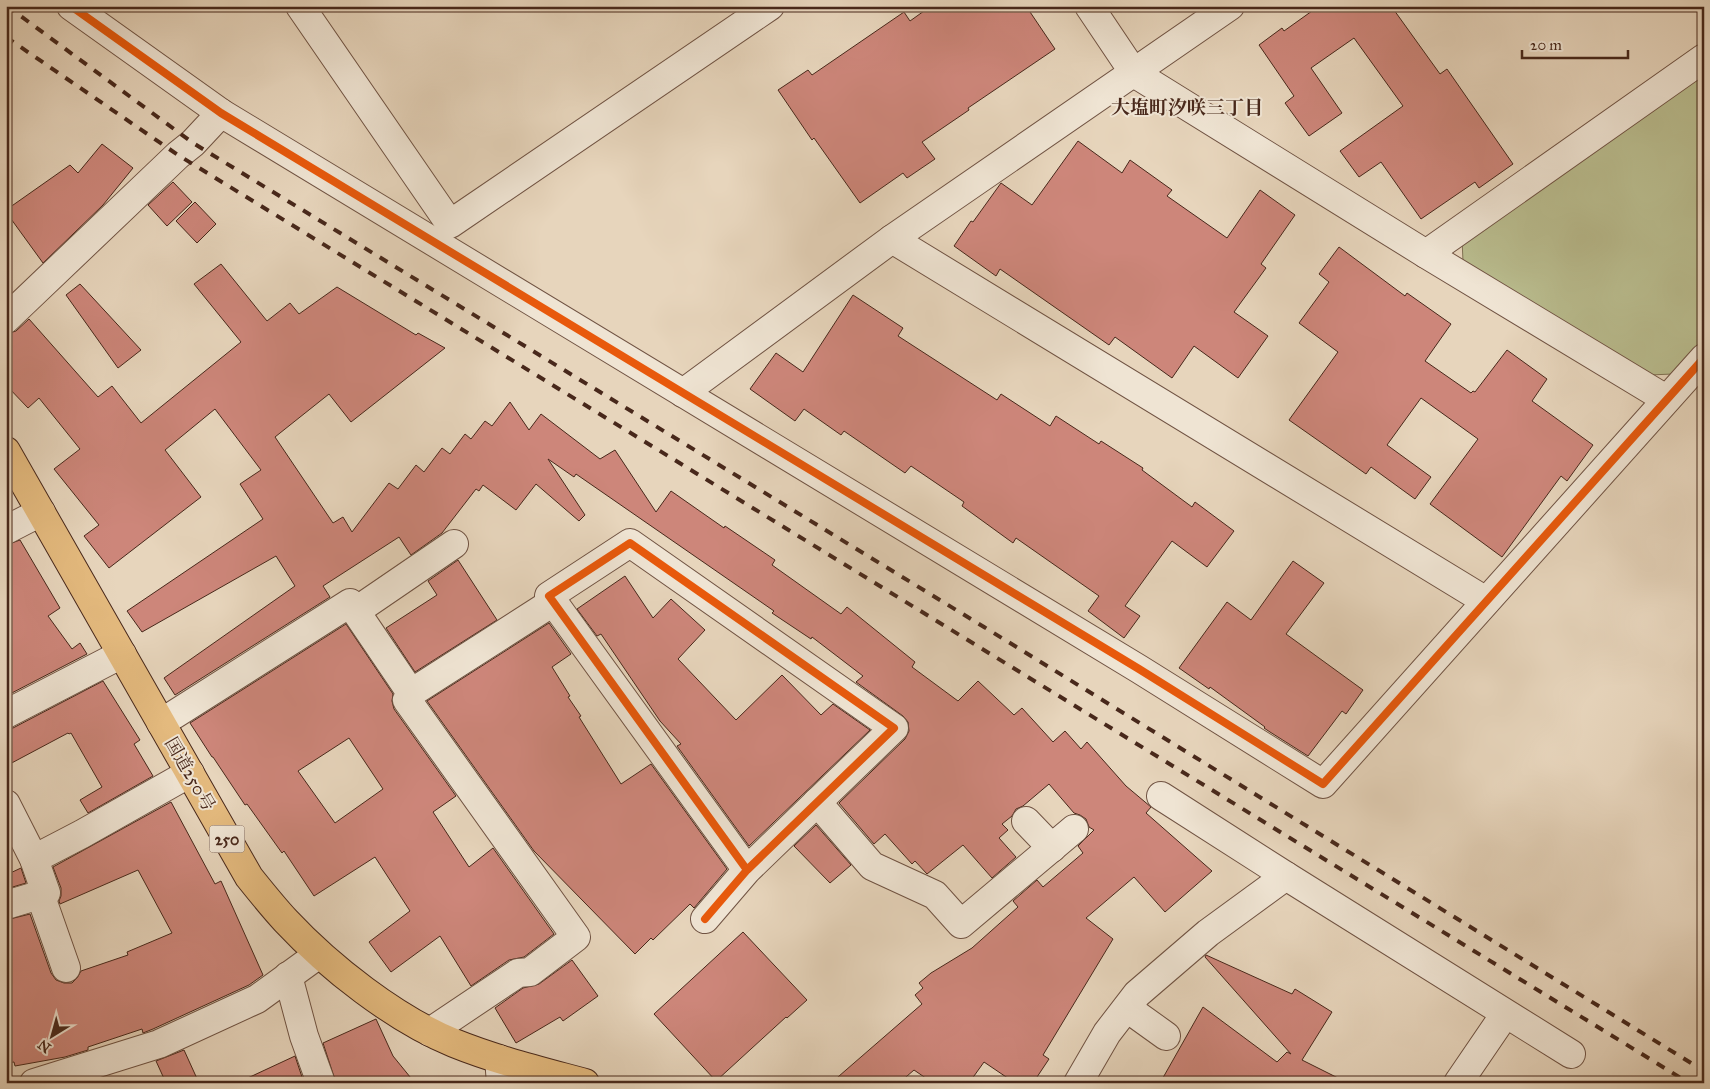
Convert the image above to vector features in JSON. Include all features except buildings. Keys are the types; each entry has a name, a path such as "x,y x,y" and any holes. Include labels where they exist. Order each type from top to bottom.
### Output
{"highway":[{"name":"国道250号","path":"6,451 249,877 285,920 319,954 388,1007 430,1032 455,1043 500,1071 585,1083"}],"street":[{"path":"71,6 221,113 440,232 683,393 1130,664 1323,784 1704,358"},
{"path":"300,6 440,232"},
{"path":"440,232 770,6"},
{"path":"1089,6 1134,73 1426,254 1666,399"},
{"path":"683,393 892,239 1230,6"},
{"path":"1426,254 1704,58"},
{"path":"6,319 178,155 193,143 221,113"},
{"path":"892,239 1486,601"},
{"path":"6,530 40,512"},
{"path":"705,919 747,870 894,728 630,543 549,596 747,870"},
{"path":"356,611 454,544"},
{"path":"430,1032 518,973 530,972 576,937 407,700 411,693 553,602"},
{"path":"161,723 350,603 411,693"},
{"path":"6,714 122,654"},
{"path":"34,859 190,773"},
{"path":"1161,796 1571,1054"},
{"path":"817,802 872,866 934,895 961,924 1074,829"},
{"path":"6,804 34,859 66,968"},
{"path":"1026,822 1052,848"},
{"path":"1078,1083 1107,1033 1137,994 1208,933 1286,876"},
{"path":"6,905 43,893"},
{"path":"34,1083 158,1044 257,998 319,954"},
{"path":"288,976 304,1036 321,1083"},
{"path":"1127,1008 1166,1036"},
{"path":"1458,1083 1505,1014"}],"green space":[{"path":"1704,73 1704,340 1673,374 1649,375 1463,261 1462,239"}],"railway":[{"path":"7,6 193,143 984,627 1704,1071"},
{"path":"6,37 178,155 1689,1083"}],"cycle path":[{"path":"71,6 221,113 1139,669 1323,784 1704,358"},
{"path":"705,919 747,870 894,728 630,543 549,596 747,870"}],"district":[{"name":"大塩町汐咲三丁目","path":"1187,107"}]}
